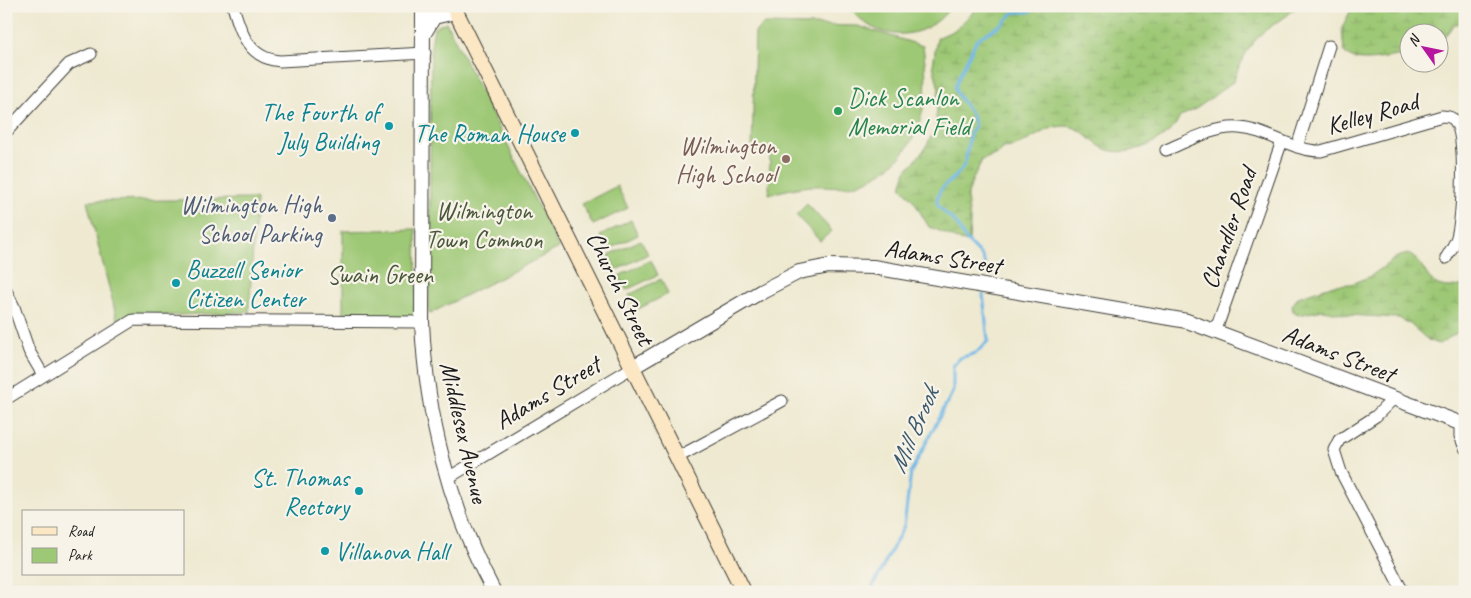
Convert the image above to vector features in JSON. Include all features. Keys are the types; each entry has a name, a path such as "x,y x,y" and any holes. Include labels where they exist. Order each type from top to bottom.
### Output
{"main road":[{"name":"Church Street","path":"454,9 744,592"}],"street":[{"path":"233,6 246,42 256,53 268,59 280,61 424,53"},
{"name":"Middlesex Avenue","path":"424,6 422,322 428,393 448,478 470,542 494,592"},
{"path":"424,35 429,22 434,17 454,9"},
{"path":"1297,147 1329,46"},
{"path":"6,132 69,64 91,54"},
{"name":"Kelley Road","path":"1166,150 1208,134 1236,128 1256,132 1297,147 1313,151 1324,151 1442,116 1453,119 1458,131 1463,196 1457,238 1446,258"},
{"name":"Chandler Road","path":"1216,330 1282,141"},
{"name":"Adams Street","path":"448,478 633,366 783,280 810,269 829,266 891,269 1169,317 1216,330 1463,424"},
{"path":"6,292 16,310 29,352 43,375"},
{"path":"6,399 126,323 137,320 422,322"},
{"path":"1394,398 1376,416 1339,440 1334,450 1340,472 1403,592"},
{"path":"678,457 782,400"},
{"path":"1463,424 1460,436 1465,448"}],"green space":[{"path":"850,6 951,6 941,18 928,27 915,32 900,34 872,27 860,18"},
{"path":"979,6 1296,6 1262,33 1248,49 1234,81 1198,108 1180,117 1168,133 1146,146 1129,151 1112,151 1105,149 1083,132 1063,126 1047,130 1019,145 1003,148 1000,153 982,160 972,181 967,198 970,221 969,242 929,227 913,200 901,187 906,171 924,150 935,129 939,89 933,65 937,38 955,30"},
{"path":"1353,6 1465,6 1465,20 1453,26 1448,32 1448,22 1398,22 1398,56 1374,60 1349,57 1344,52 1342,28"},
{"name":"Wilmington Town Common","path":"446,22 559,248 429,314 431,46 434,28"},
{"name":"Dick Scanlon Memorial Field","path":"764,24 858,26 923,46 925,90 923,110 917,129 908,146 895,162 878,174 857,184 840,187 817,186 795,188 769,194 770,155 752,153 755,32"},
{"path":"617,186 628,208 593,225 582,204"},
{"path":"256,199 249,312 133,317 118,323 87,201"},
{"path":"807,204 832,231 820,241 796,215"},
{"path":"631,220 638,235 607,250 600,236"},
{"name":"Swain Green","path":"416,229 417,318 343,317 343,231"},
{"path":"641,240 648,254 616,270 609,255"},
{"path":"1408,254 1416,259 1434,282 1441,286 1465,285 1465,328 1439,344 1428,340 1410,324 1399,318 1349,315 1323,310 1298,315 1293,312 1292,306 1298,297 1334,285 1351,284 1371,276 1397,257"},
{"path":"651,260 658,275 626,290 619,276"},
{"path":"661,279 668,294 636,310 629,295"}],"waterway":[{"name":"Mill Brook","path":"985,272 982,257 964,237 955,222 937,204 937,198 942,188 958,174 964,165 970,137 975,126 972,115 957,94 955,88 977,39 1002,24 1014,12 1029,12 1041,6"},
{"name":"Mill Brook","path":"870,592 904,526 911,472 953,391 953,366 960,358 976,353 988,341 983,294"}],"place":[{"name":"Dick Scanlon Memorial Field","path":"838,111"},
{"name":"The Fourth of July Building","path":"389,126"},
{"name":"The Roman House","path":"575,133"},
{"name":"Wilmington High School","path":"786,159"},
{"name":"Wilmington High School Parking","path":"332,218"},
{"name":"Buzzell Senior Citizen Center","path":"176,283"},
{"name":"St. Thomas Rectory","path":"359,491"},
{"name":"Villanova Hall","path":"325,551"}]}
